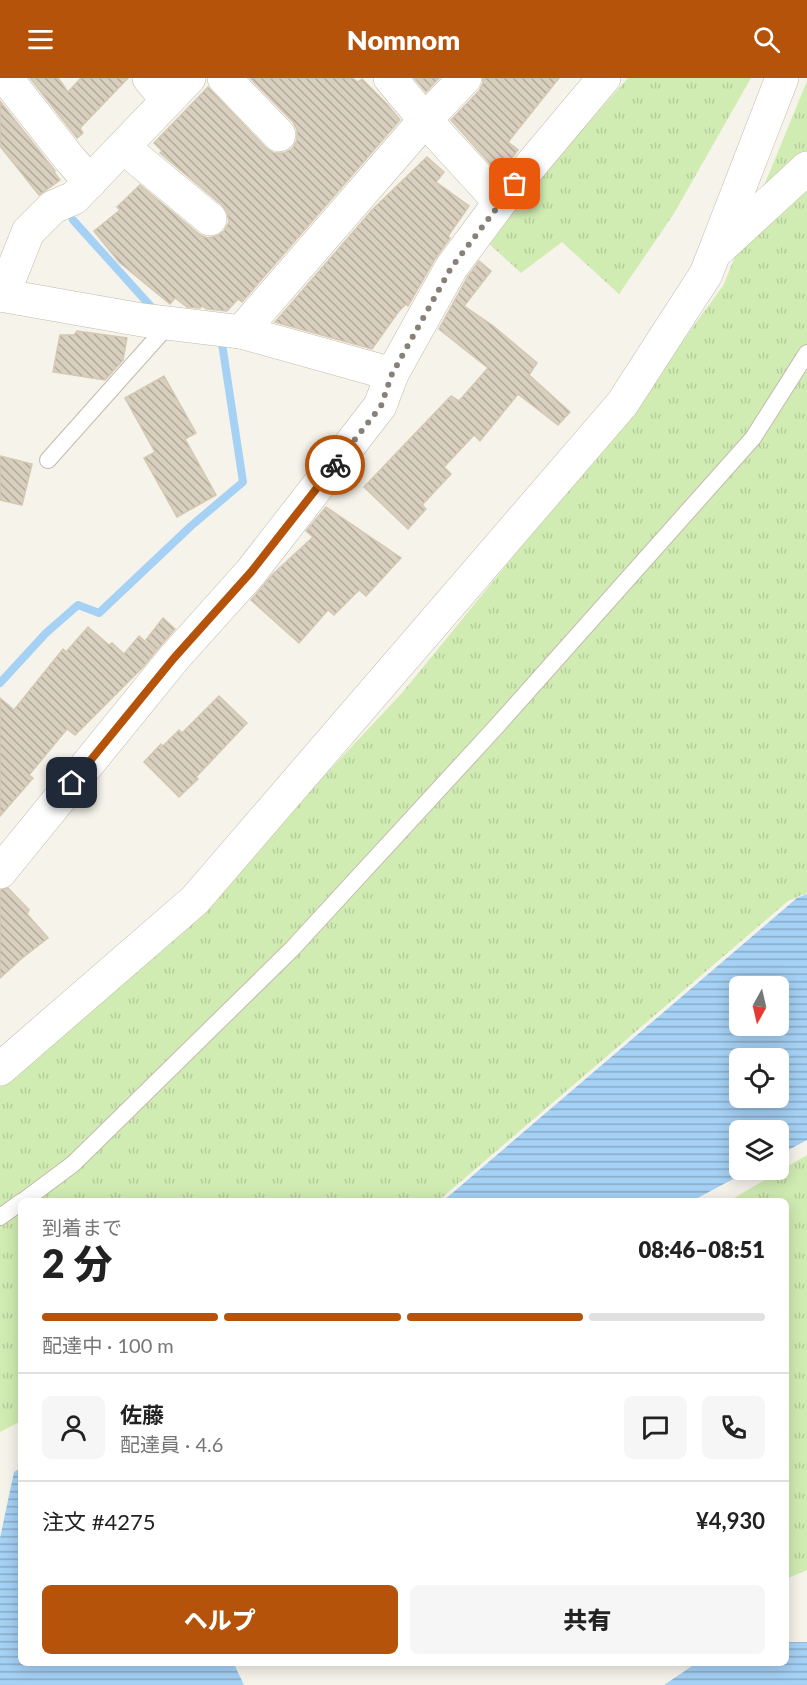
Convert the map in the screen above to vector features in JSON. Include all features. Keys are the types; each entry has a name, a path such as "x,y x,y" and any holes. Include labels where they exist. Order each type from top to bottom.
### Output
{"street":[{"path":"6,78 80,171"},
{"path":"224,78 279,135"},
{"path":"390,78 500,202"},
{"path":"241,332 425,120 465,78"},
{"path":"0,1069 195,900 622,404 706,274 782,78"},
{"path":"0,872 174,658 251,572 381,406 392,374 451,268 590,83"},
{"path":"168,85 123,147 80,171 74,198 53,207 28,232 2,295 142,320 241,332 392,374"},
{"path":"123,147 210,219"},
{"path":"715,252 807,168"}],"lane":[{"path":"48,460 170,323"},
{"path":"26,1198 73,1164 292,949 496,727 753,438 807,353"},
{"path":"0,1217 18,1204"}],"green space":[{"path":"628,78 751,78 673,215 619,294 562,242 521,273 485,240"},
{"path":"807,81 807,893 788,901 442,1198 18,1198 18,1423 0,1432 0,1084 214,893 402,693 626,418 723,286"},
{"path":"807,1155 807,1570 789,1578 789,1198 734,1198 765,1180 789,1180 789,1166"}],"water":[{"path":"807,894 807,1140 789,1150 789,1120 729,1120 729,1180 731,1180 698,1198 447,1198 797,898"},
{"path":"18,1470 18,1666 235,1666 244,1685 0,1685 0,1538 14,1472"},
{"path":"789,1642 807,1642 807,1685 664,1685 692,1666 789,1666"}],"building":[{"path":"30,78 58,78 68,92 81,78 128,78 80,128 83,133 77,138"},
{"path":"250,78 352,78 358,82 362,79 400,120 242,302 238,299 227,311 207,309 202,306 200,308 187,307 175,298 170,304 119,262 94,231 120,210 117,207 140,185 199,234 207,238 217,236 224,231 229,222 227,212 222,205 160,153 162,151 154,143 208,87 266,148 274,153 284,153 292,149 297,140 297,130 293,122"},
{"path":"414,78 439,78 426,92"},
{"path":"483,78 559,78 508,142 518,150 503,170 496,165 493,167 451,120 479,91"},
{"path":"0,101 60,180 39,195 0,146"},
{"path":"427,157 444,172 436,182 469,206 448,236 450,238 408,306 406,304 399,311 372,349 275,322 373,209"},
{"path":"479,261 491,271 464,306 492,325 537,363 529,375 570,412 558,425 518,394 480,441 474,435 444,467 451,474 422,505 426,509 408,529 364,487 451,396 459,401 488,368 439,329"},
{"path":"77,331 127,338 123,360 105,380 53,372 60,335 74,335"},
{"path":"164,376 196,433 185,439 216,495 177,517 144,458 155,452 125,398"},
{"path":"0,456 32,464 22,505 0,500"},
{"path":"326,507 401,558 366,596 359,590 334,615 328,610 299,643 251,600 273,574 313,537 306,531"},
{"path":"163,618 175,629 157,650 146,640"},
{"path":"88,627 109,645 112,643 124,654 139,636 156,651 75,735 67,729 29,775 33,778 0,816 0,698 14,710 63,649 66,652"},
{"path":"219,696 247,723 196,777 198,779 179,797 144,762 161,744 163,746 179,730 182,733"},
{"path":"8,888 29,910 27,914 48,938 0,978 0,890"}],"waterway":[{"path":"73,220 155,311"},
{"path":"0,683 46,633 78,605 99,613 191,526 243,482 221,337"}],"way so far":[{"path":"335,465 381,406 392,374 451,268 515,184"}],"route":[{"path":"72,783 174,658 251,572 335,465"}]}
